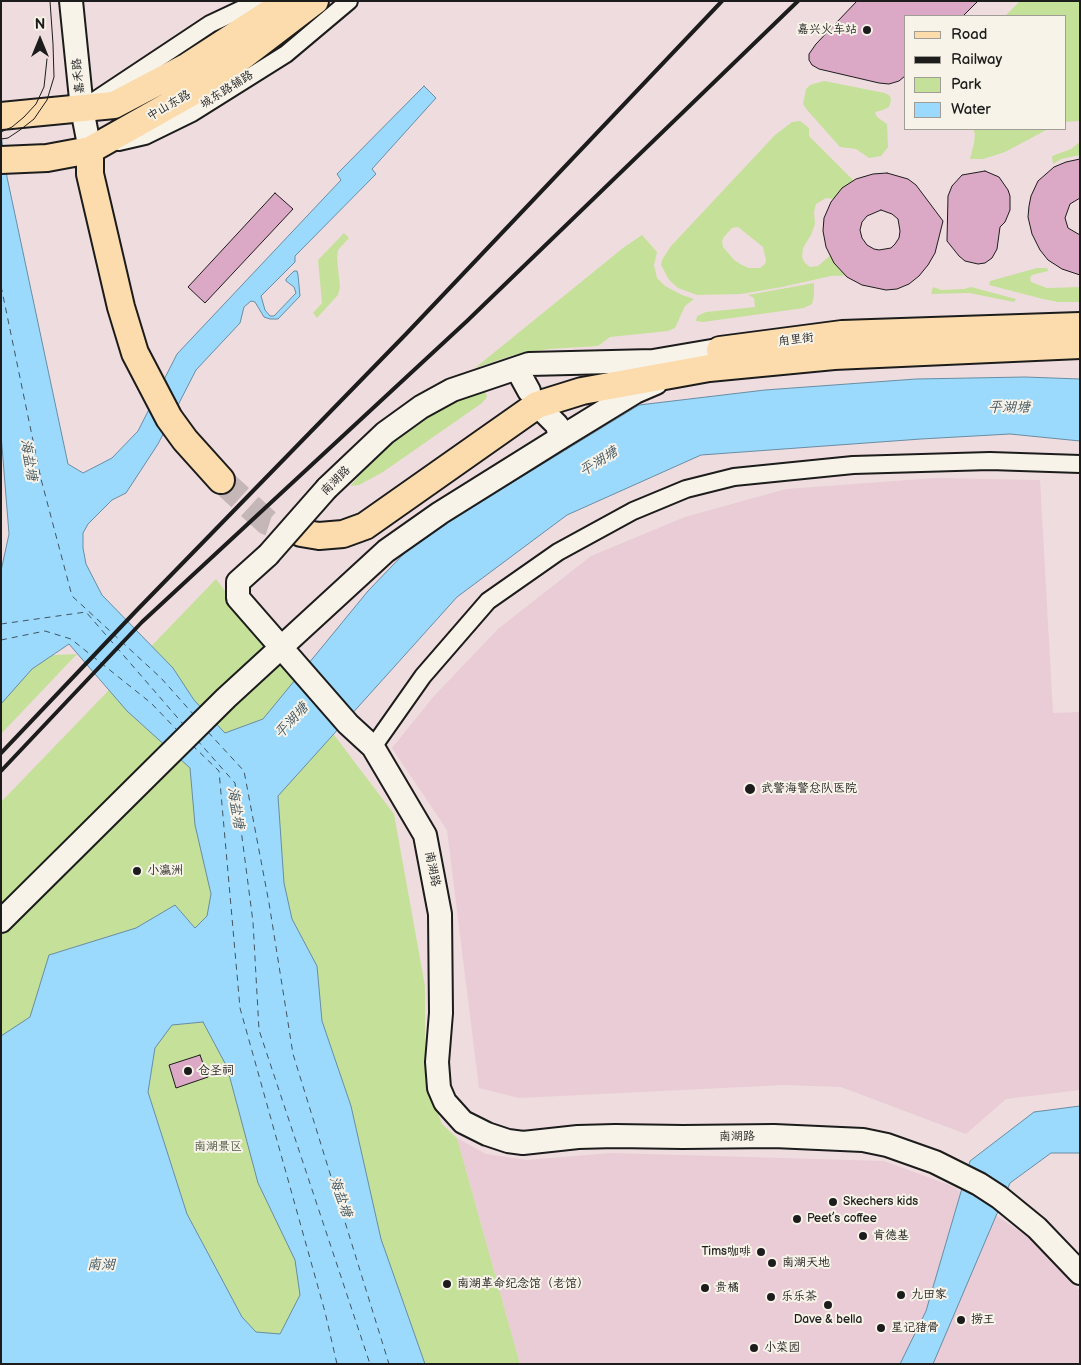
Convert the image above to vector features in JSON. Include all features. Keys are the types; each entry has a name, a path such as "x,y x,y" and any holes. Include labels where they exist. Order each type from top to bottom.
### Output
{"main road":[{"name":"中山东路","path":"1,116 114,105 188,66 288,1"},
{"name":"中山东路","path":"1,160 47,158 90,150 205,85 315,1"},
{"path":"90,150 102,174 125,276 142,340 156,373 190,427 209,449 227,476"},
{"name":"甪里街","path":"529,398 544,386 647,368 729,348 842,334 1080,326"},
{"name":"甪里街","path":"529,398 582,392 709,368 834,356 1080,346"},
{"path":"307,528 332,524 367,512 529,398"}],"street":[{"name":"嘉禾路","path":"70,1 82,109 90,150"},
{"path":"82,109 210,24 259,1"},
{"name":"城东路辅路","path":"90,150 145,136 192,113 286,54 349,1"},
{"name":"南湖路","path":"729,348 653,361 529,364 452,390 421,407 385,433 327,488 268,555 238,582 238,598 348,724 373,747 425,835 440,914 441,1013 437,1062 439,1088 445,1102 463,1122 487,1134 508,1141 523,1143 578,1137 774,1136 863,1140 887,1145 957,1172 992,1193 1037,1228 1080,1273"},
{"path":"517,369 529,398 557,424 560,438"},
{"path":"1,920 226,698 386,551 440,513 635,392 675,375"},
{"path":"373,747 422,676 488,601 558,552 633,511 686,490 734,477 854,464 990,461 1080,464"}],"shaded area":[{"name":"武警海警总队医院","path":"936,478 1040,480 1053,713 1080,712 1080,1090 1006,1099 966,1134 841,1087 784,1085 519,1098 479,1088 447,830 392,748 434,696 498,629 591,556 685,517 786,489"},
{"name":"南湖天地","path":"457,1138 486,1154 527,1160 611,1153 884,1161 952,1186 1027,1236 1080,1291 1080,1364 520,1364"}],"green space":[{"path":"1020,1 1080,1 1080,121 1066,122 1066,15 1006,15"},
{"path":"824,81 885,93 890,96 889,107 875,112 877,117 887,124 888,147 881,156 869,158 856,149 840,147 807,110 803,104 806,89 810,85"},
{"path":"800,121 809,128 809,136 856,183 842,200 826,198 816,204 814,212 815,224 803,248 802,257 810,267 818,266 841,246 863,275 831,276 741,294 697,295 678,288 669,280 661,265 671,246 775,135 792,122","holes":["738,227 763,247 765,264 760,268 749,268 734,260 723,247 722,241 732,228"]},
{"path":"973,130 1046,130 1005,152 983,159 970,159 975,134"},
{"path":"1080,142 1080,155 1061,159 1053,164 1052,156 1071,149"},
{"path":"344,233 349,238 338,250 340,287 338,295 317,318 313,313 322,303 318,260"},
{"path":"642,235 657,252 654,265 657,278 665,286 694,299 685,306 675,328 668,331 610,337 598,346 549,349 514,355 475,368 623,248"},
{"path":"1037,268 1047,268 1048,271 1032,275 1030,278 1031,282 1047,288 1080,287 1080,302 1058,302 989,285 990,281"},
{"path":"814,283 812,304 804,308 703,322 696,321 697,316 706,312 755,307 754,298 748,295"},
{"path":"933,287 942,290 971,287 1016,299 1014,302 969,293 931,294"},
{"path":"485,390 487,397 482,403 383,472 359,485 350,486 393,437 452,398"},
{"name":"南湖景区","path":"216,579 394,814 425,986 425,1080 442,1124 457,1138 520,1364 1,1364 1,802"},
{"path":"77,654 1,734 1,690 36,656"}],"water":[{"path":"424,86 436,98 372,169 376,174 295,256 295,262 261,296 265,310 270,316 274,316 296,293 294,287 286,279 294,271 297,271 300,296 278,319 264,317 255,302 251,301 244,307 240,323 196,370 158,444 126,493 112,500 88,524 83,533 86,564 102,595 173,668 194,700 225,733 263,719 368,591 415,542 639,405 765,390 916,379 1025,377 1080,379 1080,441 1010,434 701,455 567,515 457,597 278,796 284,883 292,919 317,966 322,1021 351,1106 381,1239 425,1364 1,1364 1,1036 30,1017 49,955 136,928 175,905 195,928 207,916 211,894 195,825 190,768 127,711 69,644 32,669 1,704 1,571 9,534 1,434 1,134 7,177 68,464 83,473 112,458 138,431 177,354 341,180 337,174","holes":["203,1022 227,1067 258,1183 295,1260 300,1295 280,1334 256,1332 242,1317 187,1214 148,1092 155,1048 172,1025"]},
{"path":"1080,1106 1080,1153 1051,1153 1010,1183 933,1364 900,1364 926,1311 970,1161 1034,1112"}],"building":[{"name":"嘉兴火车站","path":"857,1 978,1 964,15 904,15 904,77 899,81 889,84 819,69 812,65 809,60 809,54 816,44"},
{"path":"1080,159 1080,198 1070,204 1065,218 1068,228 1080,235 1080,275 1062,269 1048,260 1040,250 1032,234 1028,217 1031,196 1038,181 1054,167"},
{"path":"985,171 999,177 1008,190 1010,210 1005,222 1000,227 997,249 992,258 985,263 978,264 965,261 947,241 948,196 952,186 962,175"},
{"path":"887,173 908,179 916,185 943,221 935,253 928,265 909,284 897,289 886,290 862,285 847,277 834,263 826,247 823,231 824,218 831,202 842,188 856,179 873,174","holes":["881,210 892,214 898,219 900,231 899,238 895,244 891,248 879,250 867,245 862,238 860,230 862,222 867,216"]},
{"path":"275,193 293,209 205,303 188,287"},
{"name":"仓圣祠","path":"200,1055 208,1077 176,1088 169,1065"}],"ferry route":[{"path":"1,286 41,479 72,596 161,678 194,715"},
{"path":"1,624 86,612 183,724"},
{"path":"1,640 45,631 71,639 151,703 177,730"},
{"path":"208,732 244,771 269,903 293,1054 389,1364"},
{"path":"197,740 235,783 253,922 259,1030 370,1364"},
{"path":"192,745 219,771 240,1008 325,1312 337,1364"}],"tunnel":[{"path":"221,480 267,522 301,533"}],"tram line":[{"path":"1,139 8,138 34,119 47,100 54,77 50,1"},
{"path":"1,132 12,127 36,104 44,87 47,59"}],"railway":[{"path":"1,753 136,611 406,334 722,1"},
{"path":"1,771 142,622 467,321 798,1"}],"place":[{"name":"嘉兴火车站","path":"867,30"},
{"name":"武警海警总队医院","path":"750,789"},
{"name":"小瀛洲","path":"137,871"},
{"name":"仓圣祠","path":"188,1071"},
{"name":"Skechers kids","path":"833,1202"},
{"name":"Peet’s coffee","path":"797,1219"},
{"name":"肯德基","path":"863,1236"},
{"name":"Tims咖啡","path":"761,1252"},
{"name":"南湖天地","path":"772,1263"},
{"name":"南湖革命纪念馆（老馆）","path":"447,1284"},
{"name":"贵橘","path":"705,1288"},
{"name":"九田家","path":"901,1295"},
{"name":"乐乐茶","path":"771,1297"},
{"name":"Dave & bella","path":"828,1305"},
{"name":"捞王","path":"961,1320"},
{"name":"星记猪骨","path":"881,1328"},
{"name":"小菜园","path":"754,1348"}],"water label":[{"name":"平湖塘","path":"1009,408"},
{"name":"海盐塘","path":"28,460"},
{"name":"平湖塘","path":"599,462"},
{"name":"平湖塘","path":"292,721"},
{"name":"海盐塘","path":"235,808"},
{"name":"海盐塘","path":"340,1197"},
{"name":"南湖","path":"101,1265"}]}
